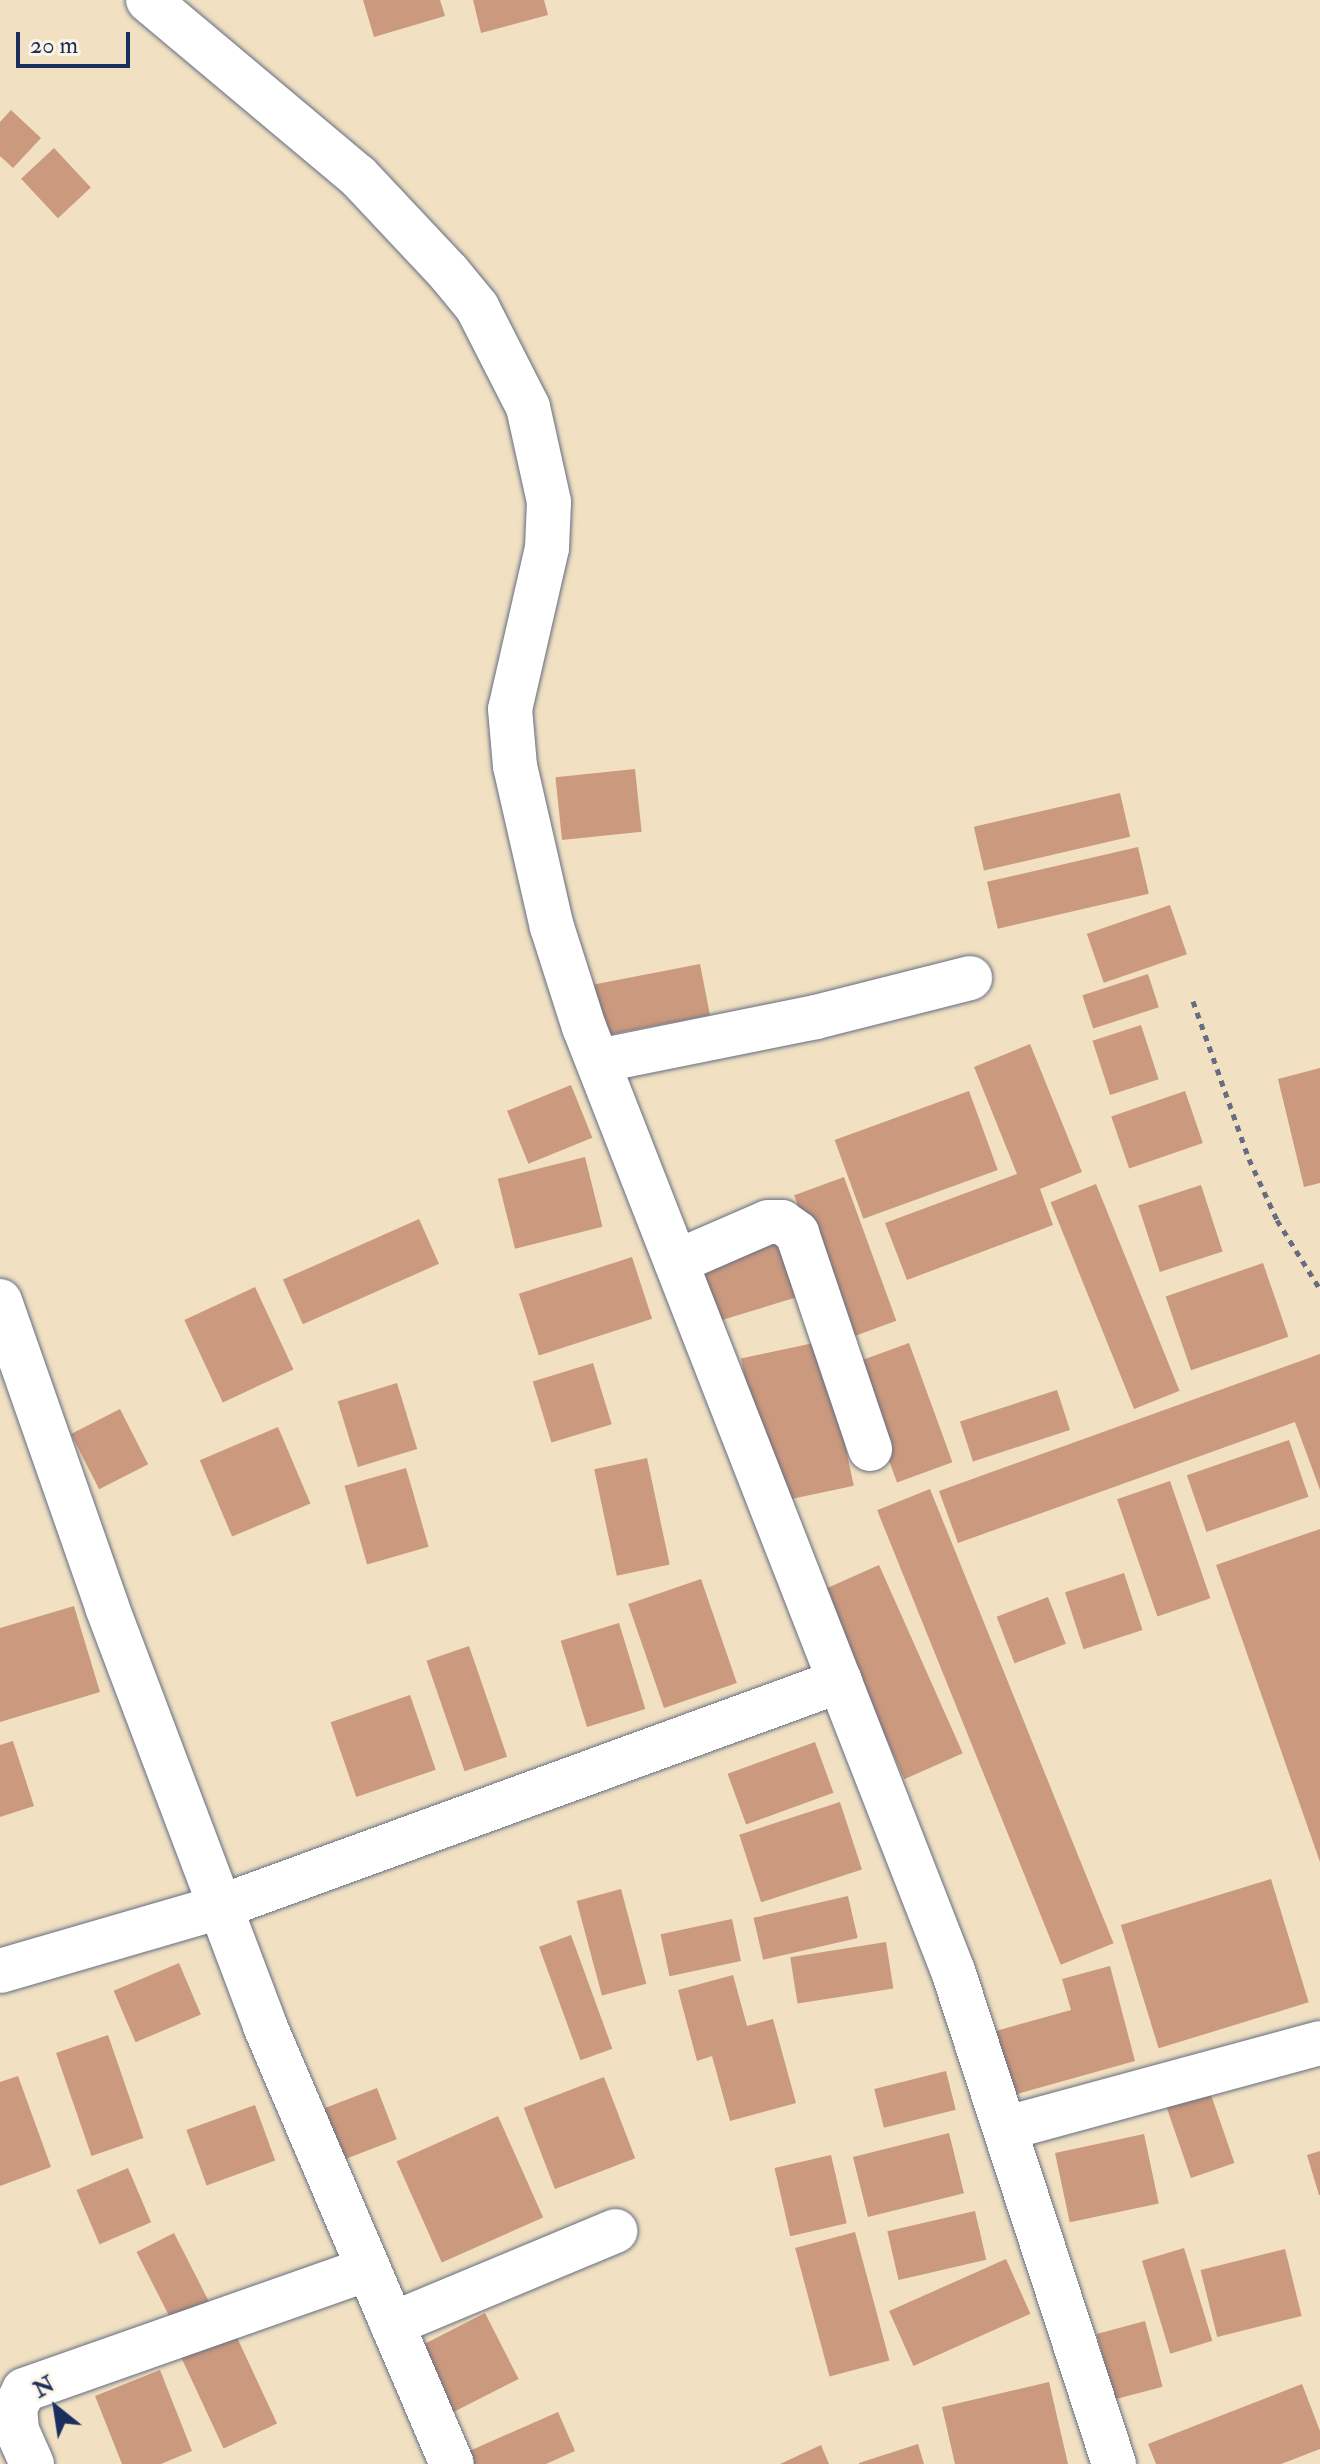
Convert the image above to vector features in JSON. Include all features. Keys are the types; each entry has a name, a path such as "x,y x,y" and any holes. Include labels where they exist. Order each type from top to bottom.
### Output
{"street":[{"path":"148,0 358,176 477,307 516,377 541,453 549,502 547,548 511,697 515,766 552,927 598,1061 953,1971 1007,2128 1114,2464"},
{"path":"598,1061 816,1017 970,978"},
{"path":"676,1262 768,1222 782,1222 797,1233 870,1449"},
{"path":"0,1301 220,1907 368,2269 452,2464"},
{"path":"0,1971 220,1907 840,1681"},
{"path":"1007,2128 1320,2043"},
{"path":"392,2324 615,2231"},
{"path":"32,2464 17,2430 15,2408 24,2390 368,2269"}],"path":[{"path":"1193,1001 1249,1159 1277,1220 1320,1289"}],"building":[{"path":"363,0 440,0 445,16 374,37"},
{"path":"473,0 544,0 548,15 481,33"},
{"path":"11,110 41,138 13,168 0,156 0,122"},
{"path":"54,148 91,187 58,218 21,179"},
{"path":"635,769 642,832 562,840 555,777"},
{"path":"1120,793 1130,837 984,871 974,827"},
{"path":"1138,847 1149,894 998,929 987,882"},
{"path":"1170,905 1187,954 1104,983 1087,934"},
{"path":"700,964 710,1015 604,1036 594,985"},
{"path":"1148,974 1159,1007 1093,1029 1082,995"},
{"path":"1141,1025 1159,1079 1110,1095 1092,1041"},
{"path":"1030,1044 1082,1172 1040,1189 1053,1225 907,1280 885,1223 1017,1174 974,1067"},
{"path":"1320,1068 1320,1183 1304,1187 1278,1079"},
{"path":"571,1085 592,1138 528,1164 507,1111"},
{"path":"969,1091 998,1170 863,1219 835,1140"},
{"path":"1185,1091 1203,1143 1129,1168 1111,1116"},
{"path":"585,1157 602,1227 515,1249 498,1179"},
{"path":"844,1177 896,1321 847,1339 794,1195"},
{"path":"1096,1184 1180,1391 1134,1409 1051,1202"},
{"path":"1201,1185 1223,1252 1160,1272 1138,1205"},
{"path":"419,1219 439,1264 303,1324 283,1280"},
{"path":"789,1240 806,1295 714,1323 697,1268"},
{"path":"632,1257 652,1319 539,1356 519,1294"},
{"path":"1263,1263 1288,1337 1191,1370 1166,1297"},
{"path":"255,1287 293,1369 223,1402 184,1320"},
{"path":"823,1341 854,1486 772,1503 741,1358"},
{"path":"909,1343 952,1462 897,1483 854,1363"},
{"path":"1320,1354 1320,1490 1295,1422 958,1543 939,1491"},
{"path":"593,1363 612,1424 551,1443 533,1381"},
{"path":"397,1383 417,1449 358,1467 338,1401"},
{"path":"1057,1390 1070,1430 973,1461 960,1422"},
{"path":"120,1409 148,1464 99,1489 71,1434"},
{"path":"278,1427 310,1503 232,1537 200,1460"},
{"path":"1289,1440 1309,1497 1206,1532 1187,1475"},
{"path":"647,1458 670,1565 617,1576 594,1469"},
{"path":"406,1468 429,1547 367,1564 344,1486"},
{"path":"1170,1481 1210,1598 1157,1616 1117,1499"},
{"path":"930,1489 1114,1943 1061,1965 877,1510"},
{"path":"1320,1529 1320,1862 1216,1565"},
{"path":"879,1565 963,1753 904,1779 821,1591"},
{"path":"1124,1573 1143,1630 1084,1649 1065,1592"},
{"path":"701,1579 737,1683 664,1708 628,1604"},
{"path":"1048,1597 1066,1644 1015,1663 997,1617"},
{"path":"74,1606 100,1692 0,1722 0,1628"},
{"path":"619,1623 645,1709 587,1727 561,1641"},
{"path":"469,1646 507,1757 465,1771 426,1661"},
{"path":"410,1695 436,1770 356,1797 331,1722"},
{"path":"13,1741 34,1806 0,1817 0,1745"},
{"path":"815,1742 833,1793 746,1825 728,1774"},
{"path":"840,1802 862,1870 761,1902 739,1835"},
{"path":"1271,1879 1309,2002 1159,2048 1121,1925"},
{"path":"621,1889 646,1984 602,1996 577,1901"},
{"path":"848,1896 858,1938 763,1960 753,1918"},
{"path":"732,1919 741,1961 670,1976 661,1934"},
{"path":"571,1935 612,2049 580,2060 539,1947"},
{"path":"886,1942 893,1988 798,2004 790,1957"},
{"path":"179,1963 201,2015 136,2042 114,1991"},
{"path":"1110,1966 1135,2061 1003,2098 985,2034 1071,2010 1062,1979"},
{"path":"733,1975 747,2026 773,2019 796,2103 730,2121 712,2056 697,2061 678,1990"},
{"path":"108,2035 143,2138 91,2156 56,2053"},
{"path":"946,2071 956,2110 884,2128 874,2089"},
{"path":"18,2076 51,2167 0,2186 0,2082"},
{"path":"604,2077 635,2158 555,2189 524,2108"},
{"path":"377,2088 397,2139 330,2165 311,2113"},
{"path":"1210,2092 1234,2163 1191,2178 1167,2107"},
{"path":"255,2105 275,2160 207,2185 186,2130"},
{"path":"498,2116 543,2217 442,2263 397,2161"},
{"path":"949,2133 964,2193 868,2217 853,2157"},
{"path":"1144,2134 1159,2203 1070,2222 1055,2153"},
{"path":"1320,2151 1320,2195 1319,2195 1307,2155"},
{"path":"831,2155 847,2223 790,2236 774,2168"},
{"path":"128,2168 151,2222 100,2244 76,2190"},
{"path":"975,2211 986,2260 899,2280 887,2231"},
{"path":"855,2232 889,2360 830,2377 795,2248"},
{"path":"174,2233 212,2307 174,2326 137,2252"},
{"path":"1184,2248 1212,2341 1170,2354 1142,2261"},
{"path":"1285,2249 1302,2316 1217,2337 1201,2270"},
{"path":"1006,2259 1030,2314 913,2366 889,2311"},
{"path":"485,2313 519,2379 454,2412 420,2346"},
{"path":"1145,2321 1163,2387 1114,2400 1097,2334"},
{"path":"234,2331 277,2423 224,2448 181,2356"},
{"path":"160,2370 192,2451 161,2464 122,2464 95,2396"},
{"path":"1049,2382 1068,2464 955,2464 942,2407"},
{"path":"1302,2384 1320,2431 1320,2449 1281,2464 1156,2464 1148,2444"},
{"path":"558,2412 575,2451 546,2464 472,2464 467,2452"},
{"path":"918,2444 924,2464 859,2464 859,2463"},
{"path":"821,2445 829,2464 780,2464"}]}
